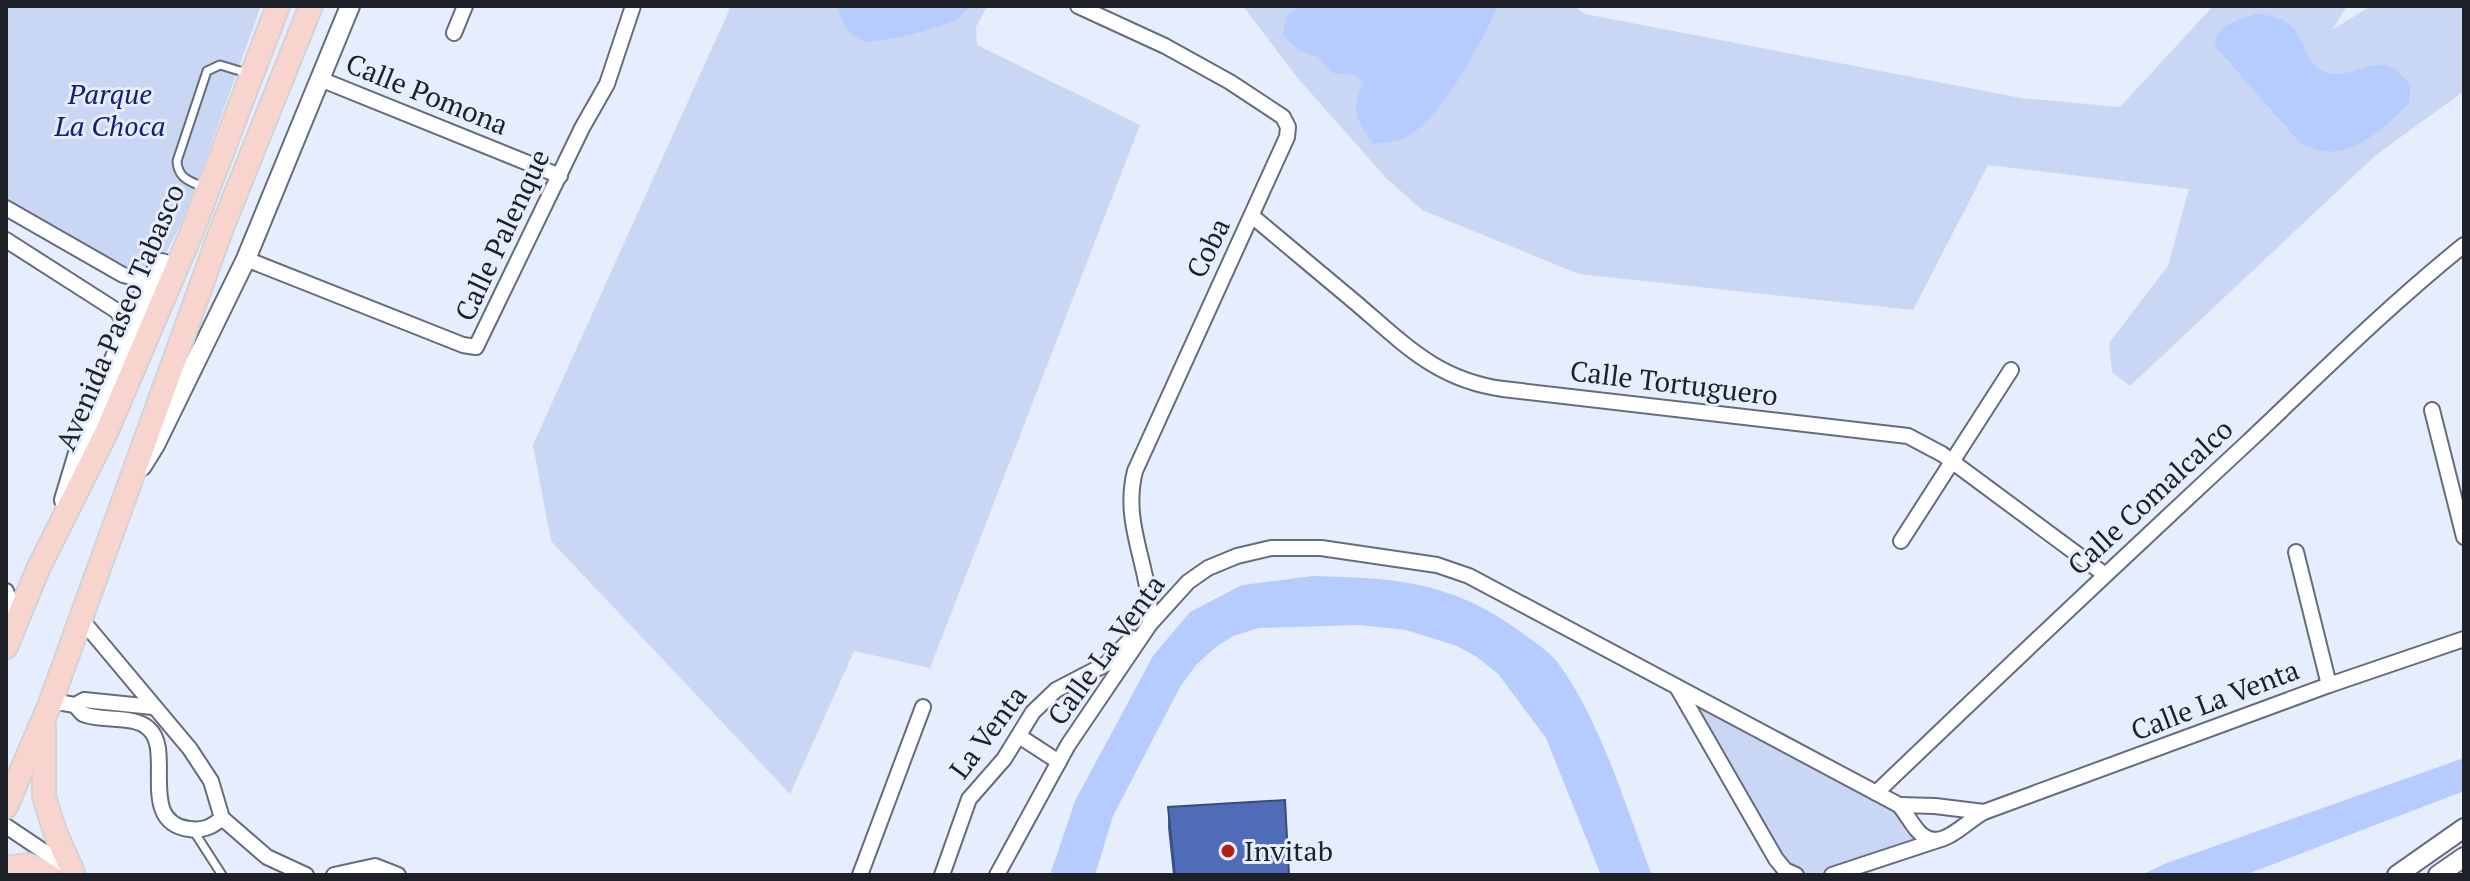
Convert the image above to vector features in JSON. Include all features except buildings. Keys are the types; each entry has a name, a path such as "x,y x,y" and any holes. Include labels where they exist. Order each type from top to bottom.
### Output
{"main road":[{"name":"Avenida Paseo Tabasco","path":"6,647 47,552 106,433 166,271 208,189 278,6"},
{"path":"6,807 48,709 203,283 311,6"},
{"path":"47,552 85,430 121,346 166,271 203,283"},
{"path":"48,709 44,796 55,832 74,873"},
{"path":"6,868 27,865 48,875"}],"street":[{"path":"130,485 155,445 246,259 350,6"},
{"path":"454,33 465,6"},
{"name":"Calle Palenque","path":"246,259 463,345 476,347 607,84 633,6"},
{"name":"Coba","path":"1078,6 1165,46 1230,82 1283,117 1288,127 1287,137 1252,216 1135,471 1131,487 1131,520 1148,580 1150,624"},
{"name":"Calle Pomona","path":"320,79 560,176"},
{"path":"6,208 123,275 136,278 166,271"},
{"name":"Calle Tortuguero","path":"1252,216 1413,353 1470,383 1592,400 1895,433 1917,439 2104,574"},
{"path":"6,240 117,311 124,322 121,346"},
{"name":"Calle Comalcalco","path":"1876,793 2104,574 2359,337 2464,245"},
{"path":"1901,541 2011,370"},
{"path":"2432,410 2464,537"},
{"name":"Calle La Venta","path":"997,875 1059,762 1150,624 1188,582 1226,560 1271,548 1321,548 1437,565 1469,576 1899,805 1984,812"},
{"path":"2296,552 2329,685"},
{"path":"6,591 18,618"},
{"path":"81,619 190,749 211,781 222,818 267,857 306,875"},
{"name":"La Venta","path":"942,875 969,799 1004,759 1033,712 1048,696 1106,664 1128,645 1139,626 1150,624"},
{"name":"Calle La Venta","path":"1832,875 1940,840 1984,812 2329,685 2464,639"},
{"path":"1677,687 1776,859 1785,870 1796,875"},
{"path":"48,709 75,705 84,700 153,707"},
{"path":"75,705 83,714 137,723 149,728 156,739 158,792 165,816 181,828 193,830 212,827 222,818"},
{"path":"860,875 923,707"},
{"path":"1019,736 1059,762"},
{"name":"Calle La Venta","path":"1899,805 1927,840 1940,840"},
{"path":"6,826 31,840 74,873"},
{"path":"2397,875 2464,828"},
{"path":"2438,875 2464,857"},
{"path":"334,875 375,866 398,875"}],"lane":[{"path":"208,189 182,178 177,170 177,161 207,71 220,65 252,74"},
{"path":"193,830 222,875"}],"green space":[{"name":"Parque La Choca","path":"6,6 261,6 185,216 155,274 136,278 6,208"},
{"path":"731,6 987,6 976,27 977,45 1140,125 930,668 854,651 790,794 551,541 533,445"},
{"path":"1243,6 1574,6 1585,14 2021,98 2120,107 2213,6 2347,6 2332,30 2371,6 2464,6 2464,91 2376,155 2130,386 2112,372 2109,343 2168,266 2189,189 1988,165 1913,310 1579,274 1422,210 1386,178 1296,76"},
{"path":"1677,687 1899,805 1919,833 1918,847 1834,871 1801,873 1785,870"}],"water":[{"path":"838,6 971,6 957,19 939,26 871,42 858,39 849,31"},
{"path":"1302,6 1497,8 1457,83 1429,119 1399,140 1374,144 1357,115 1357,101 1363,82 1354,75 1333,73 1318,57 1299,51 1283,35 1287,14"},
{"path":"2255,14 2288,23 2296,31 2311,60 2329,73 2344,73 2375,65 2394,68 2410,84 2409,104 2360,144 2332,152 2300,143 2215,46 2224,28"},
{"path":"1313,576 1397,581 1446,592 1495,615 1546,650 1573,686 1600,738 1652,875 1601,875 1546,738 1498,674 1457,646 1406,630 1359,625 1259,628 1233,636 1216,647 1196,665 1180,687 1113,816 1095,875 1050,875 1075,801 1153,656 1190,612 1242,585"},
{"path":"2464,758 2464,791 2245,875 2141,875 2167,863"}],"place":[{"name":"Invitab","path":"1228,851"}]}
